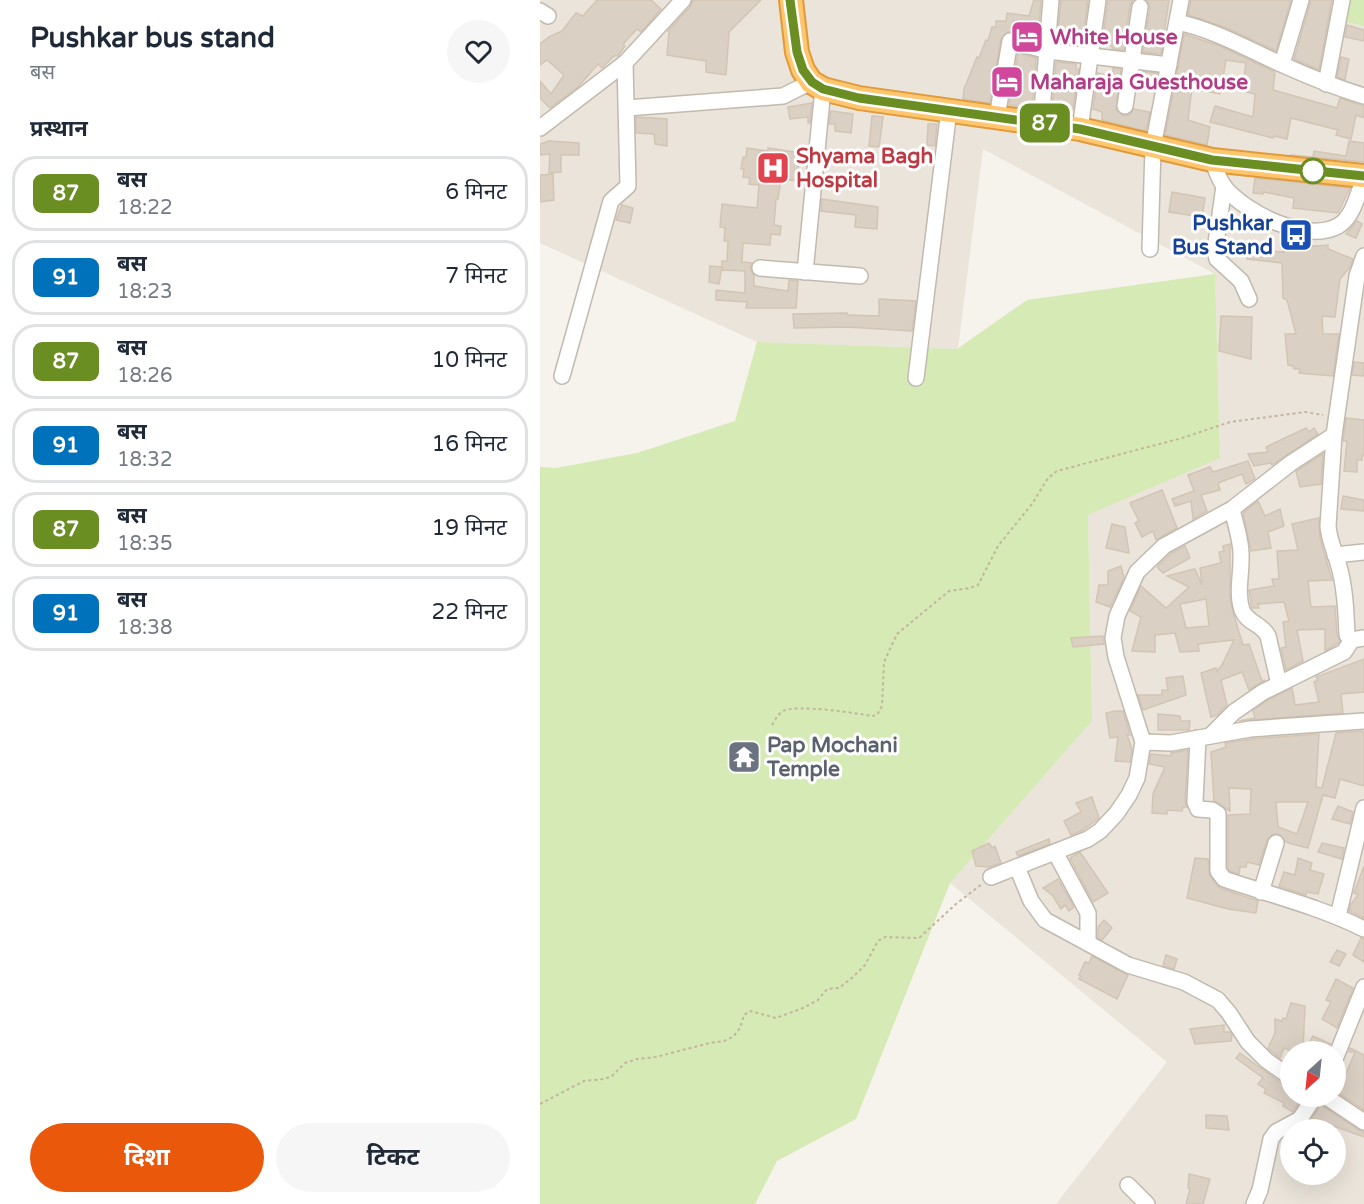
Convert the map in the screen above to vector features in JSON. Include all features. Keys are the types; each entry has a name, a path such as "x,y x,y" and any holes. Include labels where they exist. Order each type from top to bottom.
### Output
{"highway":[{"path":"790,0 797,52 803,70 817,85 859,98 1080,129 1212,160 1364,177"}],"street":[{"path":"540,128 626,63 683,0"},
{"path":"1041,123 1051,0"},
{"path":"1080,129 1098,0"},
{"path":"1150,249 1153,147 1181,0"},
{"path":"1282,64 1301,0"},
{"path":"1326,84 1342,0"},
{"path":"1125,106 1140,7"},
{"path":"1177,22 1198,27 1236,42 1326,84 1364,96"},
{"path":"997,117 1010,41 1048,51 1169,65"},
{"path":"562,376 611,201 628,186 626,63"},
{"path":"627,108 783,96 817,85 805,272"},
{"path":"916,378 949,110"},
{"path":"1212,160 1224,186 1237,201 1288,228 1320,230 1338,226 1351,212 1364,177"},
{"path":"1224,186 1215,250 1217,259 1241,281 1249,299"},
{"path":"1364,256 1358,276 1334,435 1328,526 1329,539 1338,563 1345,603 1347,635 1358,639 1344,652 1263,692 1233,712 1204,736 1195,802 1198,809 1212,810 1218,814 1218,871 1224,879 1338,916 1364,929"},
{"path":"760,268 860,276"},
{"path":"991,877 1088,839 1100,831 1116,814 1129,795 1137,778 1143,742 1116,657 1113,638 1118,616 1137,572 1164,546 1232,509 1291,463 1334,435"},
{"path":"1232,509 1241,554 1242,610 1247,618 1265,631 1268,636 1279,684"},
{"path":"1335,555 1364,552"},
{"path":"1143,742 1171,743 1250,729 1364,721"},
{"path":"1338,916 1364,808"},
{"path":"1261,892 1276,843"},
{"path":"1055,852 1088,913 1088,943"},
{"path":"1017,867 1031,901 1045,920 1128,964 1184,982 1218,1000 1229,1012 1248,1042 1280,1070"},
{"path":"1342,1041 1364,987"},
{"path":"1254,1204 1260,1190 1271,1139 1276,1132 1300,1119 1308,1107"},
{"path":"1342,1107 1364,1122"},
{"path":"1128,1185 1147,1204"}],"path":[{"path":"772,725 782,711 791,708 877,715 882,706 884,662 897,634 949,591 978,585 998,546 1032,504 1048,478 1057,471 1182,438 1230,422 1305,412 1337,417"},
{"path":"540,1104 584,1081 612,1076 625,1063 724,1041 741,1028 744,1015 750,1011 776,1018 803,1008 822,998 827,989 839,988 853,977 866,965 878,941 885,937 920,938 956,904 991,877"}],"shaded area":[{"path":"540,0 1364,0 1364,1204 1056,1204 1167,1062 950,883 1092,721 1088,515 1220,458 1215,274 983,149 958,349 757,342 540,243"}],"green space":[{"path":"1345,0 1364,0 1364,26 1343,21"},
{"path":"1215,274 1220,458 1088,515 1092,721 950,883 856,1119 777,1161 755,1204 540,1204 540,467 556,468 637,453 735,421 757,342 957,349 1027,300"}],"building":[{"path":"597,0 651,0 661,9 641,32 637,29 623,44 625,46 618,56 614,56 602,68 598,64 578,87 550,108 540,98 540,81 551,94 564,75 547,60 540,65 540,44 562,31 576,13 583,16"},
{"path":"693,0 761,0 729,32 726,75 706,72 706,61 667,55 668,31 690,7"},
{"path":"1034,0 1041,0 1039,27 1029,26 1028,36 1008,32 1001,39 990,103 963,99 964,89 977,57 979,58 986,40 988,41 992,27 996,27 996,21 1006,21 1007,13 1029,16"},
{"path":"1061,0 1088,0 1083,38 1070,38 1071,44 1057,42"},
{"path":"1108,0 1133,0 1130,6 1124,50 1112,49 1112,46 1102,44"},
{"path":"1147,0 1169,0 1161,54 1143,52 1150,8"},
{"path":"1191,0 1291,0 1276,51 1227,28 1188,15"},
{"path":"1311,0 1332,0 1319,70 1294,59"},
{"path":"1347,25 1364,30 1364,41 1345,37"},
{"path":"1184,34 1220,46 1275,72 1273,90 1337,108 1340,98 1364,106 1364,118 1356,115 1351,139 1336,135 1338,130 1291,118 1287,139 1274,136 1273,138 1210,122 1215,106 1253,117 1255,94 1242,91 1246,63 1226,60 1220,94 1192,89 1188,120 1210,127 1207,145 1165,135"},
{"path":"1018,53 1036,58 1032,109 1009,105"},
{"path":"1341,57 1349,59 1345,80 1337,77"},
{"path":"1056,62 1076,64 1076,69 1079,69 1072,114 1052,111"},
{"path":"1113,68 1121,69 1116,110 1124,116 1129,115 1134,109 1150,112 1146,131 1102,120 1102,112 1093,109 1098,73 1113,77"},
{"path":"1140,71 1157,73 1154,89 1138,87"},
{"path":"812,103 810,123 808,123 808,117 790,119 788,107"},
{"path":"831,111 853,114 851,133 835,131 835,124 829,124"},
{"path":"872,116 883,117 879,147 869,146"},
{"path":"636,117 667,119 667,146 655,144 654,134 636,133"},
{"path":"928,124 937,124 935,146 927,145"},
{"path":"549,141 579,143 579,155 561,155 561,172 549,173 550,154 540,155 540,144"},
{"path":"1349,141 1364,143 1364,162 1290,155 1313,157 1314,151 1346,156"},
{"path":"747,148 768,151 768,148 800,153 797,181 781,179 778,199 776,199 774,225 781,226 780,235 771,234 770,245 743,243 742,262 752,263 750,268 754,276 754,286 788,291 789,280 798,281 796,308 746,308 747,302 716,300 716,290 745,293 745,271 722,270 722,261 727,261 728,241 724,241 725,228 720,227 722,204 757,208 759,185 749,184 750,178 743,177 744,169 741,169"},
{"path":"553,174 554,200 540,202 540,175"},
{"name":"Pushkar Bus Stand","path":"1255,178 1350,188 1338,213 1293,208 1294,198 1263,192 1263,194 1253,193"},
{"path":"1172,192 1205,198 1202,217 1169,212"},
{"path":"822,199 878,207 877,229 855,227 856,215 821,211"},
{"path":"622,205 633,208 630,223 616,220"},
{"path":"1357,221 1362,224 1356,238 1346,234"},
{"path":"1285,245 1328,245 1328,249 1353,259 1350,267 1340,279 1335,317 1322,316 1323,334 1339,334 1333,376 1299,373 1300,369 1294,369 1293,366 1288,365 1285,334 1296,334 1287,300 1283,298 1282,263 1247,259 1248,250 1284,252"},
{"path":"710,266 722,267 719,284 709,282"},
{"path":"879,299 916,301 912,331 848,327 794,328 793,314 847,313 848,315 879,316"},
{"path":"1221,316 1252,317 1251,359 1219,351"},
{"path":"1354,362 1364,363 1364,376 1352,375"},
{"path":"1346,418 1364,420 1364,456 1362,455 1362,460 1357,460 1357,472 1344,471 1347,441 1343,441"},
{"path":"1306,428 1309,432 1314,428 1318,434 1272,465 1271,463 1254,466 1248,454 1268,452 1266,447"},
{"path":"1323,454 1321,484 1300,487 1296,471"},
{"path":"1248,461 1255,479 1246,484 1242,474 1218,483 1220,490 1201,495 1207,511 1193,519 1191,501 1175,506 1172,499 1194,491 1188,475 1210,467 1213,472"},
{"path":"1162,490 1177,528 1156,540 1153,531 1142,537 1135,523 1139,521 1130,503"},
{"path":"1343,496 1364,500 1364,511 1341,509"},
{"path":"1258,501 1265,516 1280,509 1284,526 1268,532 1271,548 1251,551 1243,513"},
{"path":"1319,518 1320,538 1332,580 1308,581 1311,607 1335,606 1337,635 1340,641 1325,651 1325,629 1297,630 1303,661 1286,670 1281,648 1286,647 1283,622 1289,621 1284,602 1258,604 1259,608 1252,608 1249,590 1274,586 1272,579 1279,579 1277,551 1298,550 1292,524"},
{"path":"1112,524 1125,527 1129,553 1106,548"},
{"path":"1230,544 1230,597 1243,645 1249,644 1262,681 1265,680 1249,690 1242,672 1221,680 1227,705 1217,715 1211,717 1201,673 1216,668 1217,671 1234,640 1198,644 1199,651 1180,652 1175,633 1155,635 1155,652 1132,651 1141,617 1130,611 1141,586 1166,608 1189,587 1167,576 1195,569 1202,585 1200,568 1221,563 1219,552 1224,551 1223,546","holes":["1206,599 1209,626 1186,628 1180,604"]},
{"path":"1185,546 1190,558 1163,573 1157,567 1170,554"},
{"path":"1121,566 1124,578 1110,607 1096,602 1099,585 1108,585 1108,571"},
{"path":"1103,636 1104,644 1073,647 1071,638"},
{"path":"1364,659 1364,692 1341,694 1343,713 1239,721 1255,718 1253,710 1292,688 1295,705 1319,702 1314,682 1318,680 1316,677"},
{"path":"1183,676 1186,695 1143,710 1138,695 1162,695 1162,690 1168,690 1166,678"},
{"path":"1123,711 1132,749 1130,762 1115,761 1118,737 1110,738 1106,713"},
{"path":"1158,714 1180,716 1181,721 1190,721 1189,730 1158,730"},
{"path":"1364,732 1364,786 1340,779 1335,798 1323,795 1308,848 1286,842 1279,834 1273,834 1267,840 1259,865 1247,862 1246,867 1240,867 1239,874 1230,871 1228,868 1228,815 1250,814 1251,789 1229,788 1230,811 1214,801 1211,752 1226,747 1225,743 1319,734 1316,787 1322,788 1336,733","holes":["1276,802 1308,802 1297,834 1278,827"]},
{"path":"1188,750 1185,802 1187,807 1183,807 1182,811 1167,810 1167,814 1152,813 1153,794 1165,767 1149,764 1151,754 1171,756 1171,753"},
{"path":"1092,797 1099,818 1083,830 1071,835 1064,821 1081,812 1076,803"},
{"path":"1338,806 1353,812 1350,824 1332,819"},
{"path":"1049,839 1050,844 1018,856 1016,852"},
{"path":"989,843 992,848 995,846 1001,863 989,867 976,866 972,851"},
{"path":"1322,843 1344,848 1342,859 1318,852"},
{"path":"1080,852 1108,893 1093,902 1070,858"},
{"path":"1195,858 1208,859 1210,876 1220,888 1258,901 1256,913 1228,909 1187,898"},
{"path":"1298,858 1312,863 1310,870 1324,874 1318,894 1307,892 1306,895 1279,886 1284,872 1295,875"},
{"path":"1364,866 1364,918 1349,911 1358,895 1354,893"},
{"path":"1058,879 1074,907 1069,911 1065,905 1061,909 1053,896 1043,888"},
{"path":"1104,920 1112,928 1102,940 1098,938 1098,927"},
{"path":"1361,938 1364,939 1364,962 1353,955"},
{"path":"1337,950 1346,954 1339,966 1330,962"},
{"path":"1166,955 1177,959 1174,969 1163,966"},
{"path":"1092,956 1128,975 1117,999 1079,979 1085,962 1089,963"},
{"path":"1336,979 1353,988 1337,1028 1322,1019 1331,1002 1326,1000"},
{"path":"1291,1003 1305,1006 1303,1041 1280,1041 1280,1058 1268,1048 1275,1033 1275,1019 1282,1021 1283,1018 1286,1019"},
{"path":"1224,1025 1224,1032 1230,1032 1232,1035 1231,1041 1195,1044 1190,1029"},
{"path":"1313,1036 1324,1041 1310,1041"},
{"path":"1350,1048 1364,1055 1364,1110 1346,1098 1346,1074 1355,1052 1349,1052"},
{"path":"1240,1053 1280,1082 1280,1101 1264,1093 1266,1089 1258,1084 1263,1078 1236,1058"},
{"path":"1285,1107 1296,1107 1293,1112"},
{"path":"1320,1107 1324,1107 1342,1119 1312,1119"},
{"path":"1206,1115 1227,1116 1229,1130 1206,1128"},
{"path":"1346,1121 1364,1132 1364,1137 1346,1130"},
{"path":"1189,1174 1210,1179 1203,1204 1186,1204 1190,1189 1188,1188"}],"bus line":[{"name":"87","path":"790,0 797,52 803,70 812,82 823,89 891,103 1080,129 1212,160 1364,176"}],"place":[{"name":"White House","path":"1027,37"},
{"name":"Maharaja Guesthouse","path":"1007,82"},
{"name":"Shyama Bagh Hospital","path":"773,168"},
{"name":"Pushkar Bus Stand","path":"1296,235"},
{"name":"Pap Mochani Temple","path":"744,757"}]}
